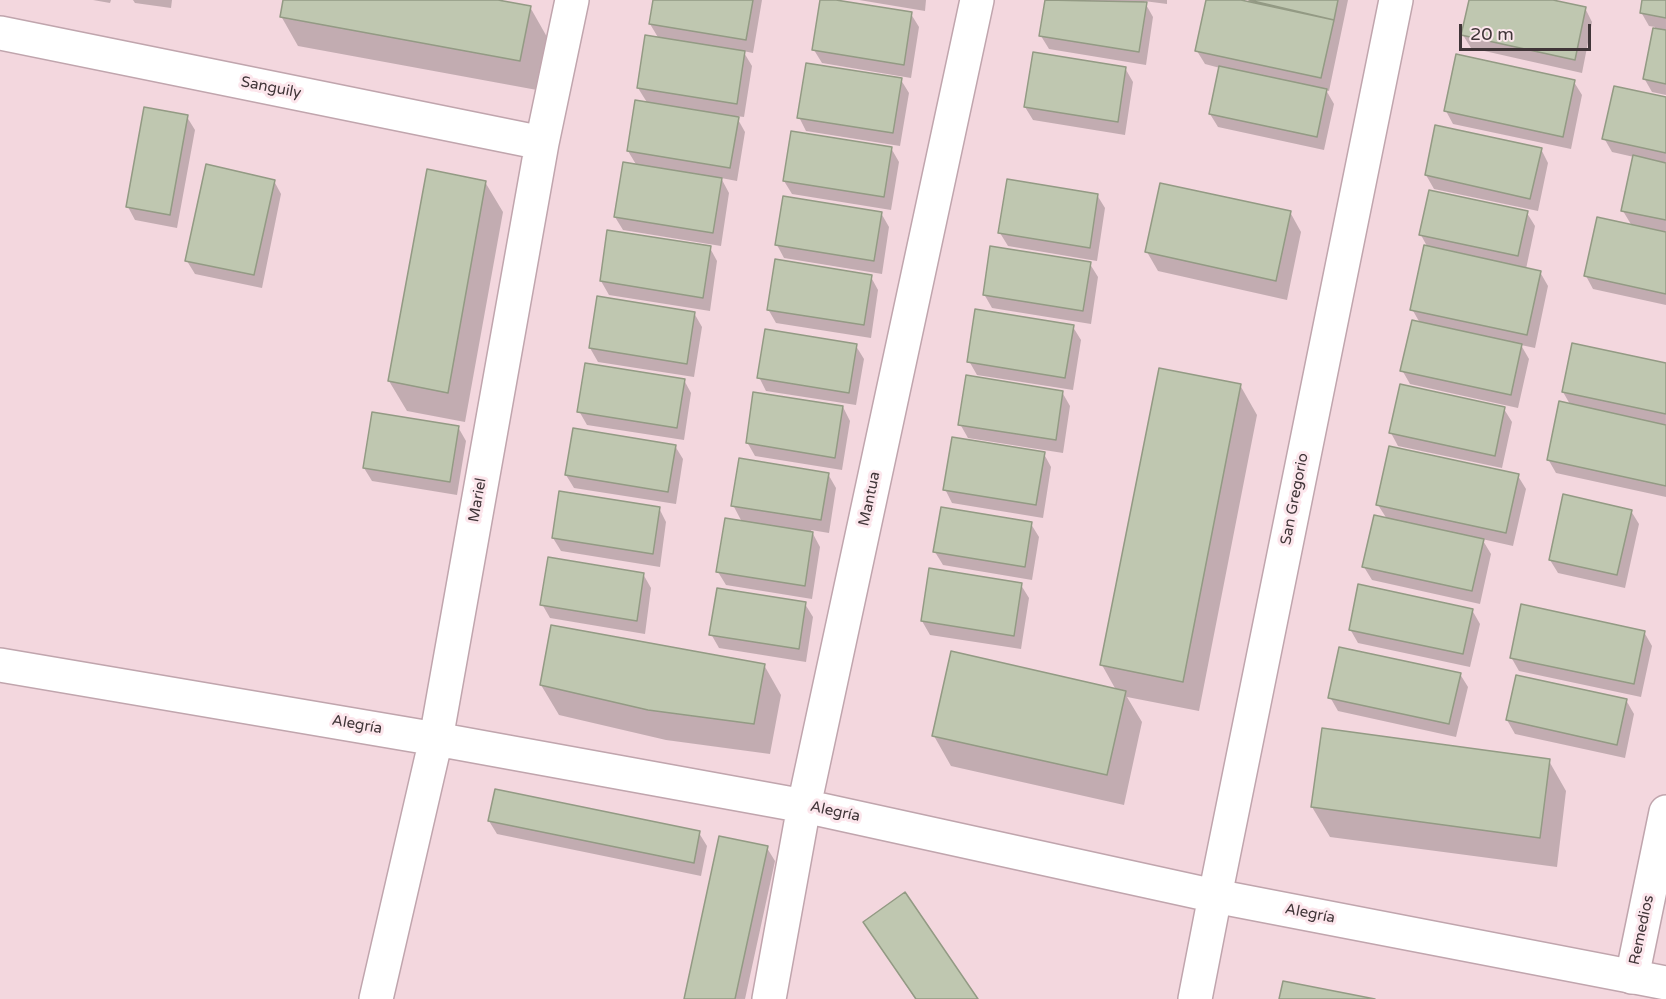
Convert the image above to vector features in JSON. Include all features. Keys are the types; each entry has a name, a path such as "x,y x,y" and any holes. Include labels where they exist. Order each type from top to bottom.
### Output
{"street":[{"name":"Mariel","path":"376,999 436,739 542,143 572,0"},
{"name":"Mantua","path":"769,999 804,806 977,0"},
{"name":"San Gregorio","path":"1196,999 1396,0"},
{"name":"Sanguily","path":"0,33 542,143"},
{"name":"Alegría","path":"0,665 436,739 804,806 1215,896 1666,983"},
{"name":"Remedios","path":"1632,977 1666,812"}],"building":[{"path":"283,0 498,0 531,6 520,61 280,17"},
{"path":"653,0 753,0 746,40 649,24"},
{"path":"820,0 836,0 912,12 904,65 812,50"},
{"path":"1045,0 1147,2 1139,52 1039,36"},
{"path":"1206,0 1241,0 1334,20 1321,78 1195,51"},
{"path":"1249,0 1338,0 1334,20"},
{"path":"1469,0 1553,0 1586,7 1575,60 1461,35"},
{"path":"1642,0 1666,0 1666,18 1640,13"},
{"path":"1653,28 1666,30 1666,84 1643,79"},
{"path":"645,35 745,51 737,104 637,88"},
{"path":"1033,52 1126,67 1118,122 1024,107"},
{"path":"1456,54 1575,80 1563,137 1444,111"},
{"path":"806,63 902,78 893,133 797,118"},
{"path":"1219,66 1327,89 1317,137 1209,114"},
{"path":"1614,86 1666,97 1666,153 1602,139"},
{"path":"635,100 739,117 730,168 627,151"},
{"path":"144,107 188,115 170,215 126,207"},
{"path":"1435,125 1542,148 1530,199 1425,175"},
{"path":"791,131 892,147 884,197 783,181"},
{"path":"1633,155 1666,163 1666,220 1621,211"},
{"path":"623,162 722,178 713,233 614,217"},
{"path":"206,164 275,180 254,275 185,261"},
{"path":"427,169 486,181 448,393 388,381"},
{"path":"1007,179 1098,194 1090,248 998,233"},
{"path":"1160,183 1291,211 1276,281 1145,252"},
{"path":"1429,190 1528,211 1518,256 1419,235"},
{"path":"783,196 882,212 874,261 775,245"},
{"path":"1597,217 1666,232 1666,294 1584,276"},
{"path":"607,230 711,246 703,298 600,281"},
{"path":"1424,245 1541,271 1527,335 1410,310"},
{"path":"990,246 1091,262 1083,311 983,295"},
{"path":"775,259 872,275 864,325 767,310"},
{"path":"597,296 695,312 687,364 589,348"},
{"path":"975,309 1074,325 1065,378 967,362"},
{"path":"1412,320 1522,344 1511,395 1400,371"},
{"path":"765,329 857,344 849,393 757,378"},
{"path":"1572,343 1666,363 1666,414 1562,392"},
{"path":"585,363 685,379 677,428 577,412"},
{"path":"1159,368 1241,384 1183,682 1100,665"},
{"path":"966,375 1063,391 1056,440 958,425"},
{"path":"1400,384 1505,407 1495,456 1389,433"},
{"path":"753,392 843,406 835,458 746,443"},
{"path":"1559,401 1666,425 1666,486 1547,460"},
{"path":"372,412 459,426 450,482 363,468"},
{"path":"573,428 676,445 668,492 565,475"},
{"path":"952,437 1045,452 1036,505 943,490"},
{"path":"1389,446 1519,474 1506,533 1376,505"},
{"path":"739,458 829,473 821,520 731,506"},
{"path":"559,491 660,507 653,554 552,538"},
{"path":"1563,494 1632,510 1617,575 1549,560"},
{"path":"941,507 1032,522 1025,567 933,552"},
{"path":"1374,515 1484,539 1472,591 1362,567"},
{"path":"725,518 813,532 805,586 716,572"},
{"path":"548,557 644,573 637,621 540,605"},
{"path":"929,568 1022,583 1014,636 921,621"},
{"path":"1358,584 1473,609 1463,654 1349,630"},
{"path":"717,588 806,602 799,649 709,635"},
{"path":"1521,604 1645,631 1634,684 1510,658"},
{"path":"551,625 765,664 754,724 648,710 540,685"},
{"path":"1339,647 1461,673 1449,724 1328,698"},
{"path":"951,651 1126,691 1107,775 932,736"},
{"path":"1516,675 1627,699 1617,745 1506,720"},
{"path":"1322,728 1550,759 1540,838 1311,807"},
{"path":"495,789 700,831 694,863 488,821"},
{"path":"719,836 768,846 735,999 684,999"},
{"path":"905,892 978,999 916,999 863,922"},
{"path":"1283,981 1375,999 1279,999"}]}
